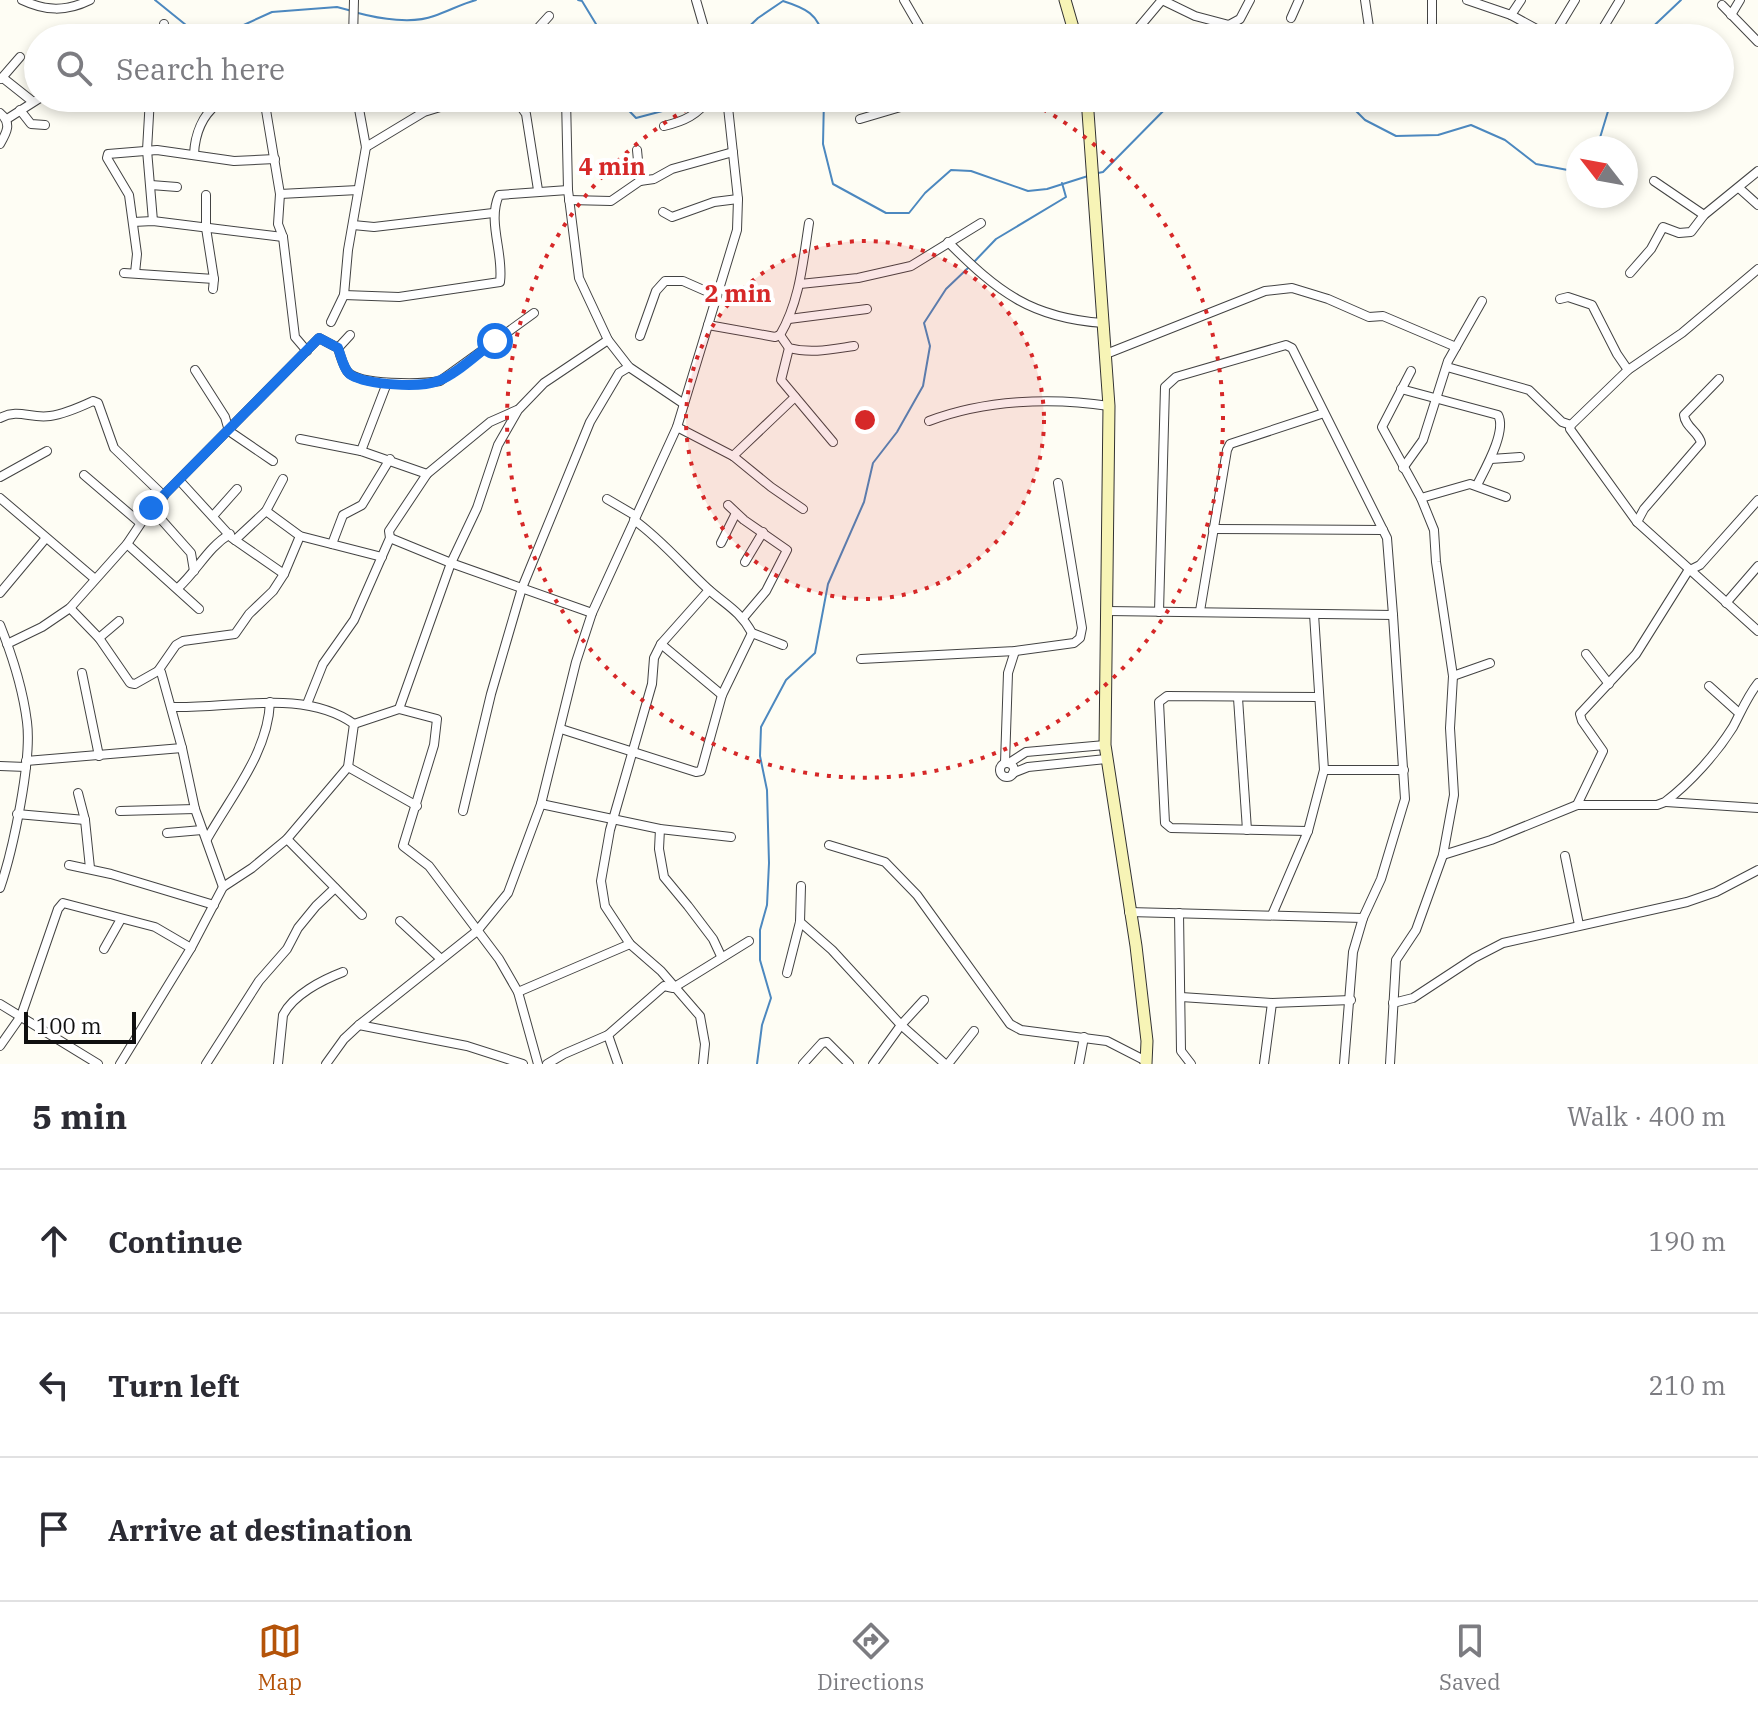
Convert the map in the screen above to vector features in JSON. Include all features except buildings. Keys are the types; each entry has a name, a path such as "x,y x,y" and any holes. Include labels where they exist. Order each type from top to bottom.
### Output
{"street":[{"path":"22,0 39,8 60,10 90,0"},
{"path":"696,0 703,24"},
{"path":"904,0 918,24"},
{"path":"1065,0 1072,24"},
{"path":"1142,24 1162,0 1195,16 1225,24"},
{"path":"1231,24 1240,19 1250,0"},
{"path":"1291,18 1299,0"},
{"path":"1365,0 1369,24"},
{"path":"1432,0 1432,24"},
{"path":"1470,0 1527,24"},
{"path":"1511,15 1521,0"},
{"path":"1561,24 1575,0"},
{"path":"1605,24 1620,0"},
{"path":"1731,15 1740,0"},
{"path":"353,24 354,1"},
{"path":"1722,5 1758,42"},
{"path":"542,24 549,16"},
{"path":"20,57 1,79 24,93"},
{"path":"0,144 7,133 4,116 24,108"},
{"path":"20,110 31,124 45,125"},
{"path":"149,112 147,150 153,221"},
{"path":"194,154 198,131 209,112"},
{"path":"266,112 280,194 278,224 283,237 295,337 307,351"},
{"path":"331,322 344,295 348,250 366,147 360,112"},
{"path":"366,147 424,112"},
{"path":"525,112 538,190"},
{"path":"566,112 568,190 579,278 608,340 629,367 684,404"},
{"path":"664,126 681,122 699,112"},
{"path":"327,1064 344,1039 477,931 508,893 541,804 576,662 592,613 677,427 737,230 738,199 729,112"},
{"path":"860,119 884,112"},
{"path":"829,845 885,862 917,895 1010,1024 1021,1030 1107,1041 1146,1063 1147,1041 1140,978 1105,745 1109,406 1088,112"},
{"path":"135,273 137,254 129,195 108,154 147,150 234,161 275,159"},
{"path":"637,150 640,181"},
{"path":"569,200 611,201 640,181 733,152"},
{"path":"1630,273 1651,249 1663,227 1687,234 1691,232 1704,215 1758,171"},
{"path":"1654,181 1704,215"},
{"path":"151,185 177,187"},
{"path":"1739,188 1758,205"},
{"path":"280,194 358,190"},
{"path":"344,295 399,297 500,282 493,213 497,197 502,193 568,190"},
{"path":"124,273 214,284 206,228 206,195"},
{"path":"663,212 672,217 714,202 738,199"},
{"path":"353,225 374,227 493,213"},
{"path":"133,222 153,221 283,237"},
{"path":"708,325 775,337 780,335 789,319 800,284 809,223"},
{"path":"800,284 858,278 911,266 981,223"},
{"path":"948,242 991,284 1051,315 1070,321 1103,323"},
{"path":"1571,425 1628,370 1682,333 1758,269"},
{"path":"640,336 656,291 665,281 683,281 717,296"},
{"path":"1106,354 1265,291 1292,288 1369,317 1383,316 1456,347"},
{"path":"1560,299 1568,297 1592,305 1628,370"},
{"path":"1403,468 1423,440 1447,367 1482,301"},
{"path":"789,319 867,309"},
{"path":"7,644 42,627 70,608 127,544 151,508 321,337 338,348 349,374 387,383 423,384 440,381 534,313"},
{"path":"338,348 350,335"},
{"path":"780,335 789,348 781,380 833,442"},
{"path":"399,709 451,563 477,508 498,445 518,410 544,383 608,340"},
{"path":"1159,612 1163,396 1168,382 1286,345 1292,348 1387,538 1405,799 1381,879 1363,918 1353,952 1344,1064"},
{"path":"789,348 818,351 854,346"},
{"path":"463,811 491,694 522,588 590,422 619,373 629,367"},
{"path":"1447,367 1529,390 1562,422 1571,425"},
{"path":"195,370 225,417 229,431 273,461"},
{"path":"1390,1064 1396,960 1416,930 1443,855 1454,795 1450,728 1453,676 1434,530 1421,498 1382,427 1411,371"},
{"path":"1637,522 1644,509 1701,443 1684,420 1684,415 1719,379"},
{"path":"361,451 387,383"},
{"path":"1401,389 1498,415 1502,422 1491,459 1477,485"},
{"path":"733,456 795,397"},
{"path":"0,418 11,412 34,417 51,416 93,401 98,403 114,448 164,496"},
{"path":"929,421 956,410 993,405 1079,401 1109,406"},
{"path":"307,704 323,664 354,620 390,538 389,531 427,474 490,422 518,410"},
{"path":"1200,611 1230,444 1324,413"},
{"path":"1571,425 1572,433 1637,522 1758,631"},
{"path":"677,427 733,456 803,509"},
{"path":"300,439 361,451 427,474"},
{"path":"0,477 47,451"},
{"path":"1491,459 1520,457"},
{"path":"332,544 343,515 362,505 390,459"},
{"path":"84,475 139,522"},
{"path":"178,588 194,571 197,561 218,541 233,537 266,511 283,479"},
{"path":"180,481 233,537 284,574"},
{"path":"861,659 1015,651 1074,643 1080,638 1082,628 1058,483"},
{"path":"1421,498 1470,484 1506,497"},
{"path":"213,516 237,489"},
{"path":"0,498 95,579"},
{"path":"607,499 635,518 709,590 744,617 752,633 783,645"},
{"path":"1577,805 1603,751 1580,714 1650,634 1688,571 1700,565 1758,500"},
{"path":"728,505 787,550 766,591 744,617"},
{"path":"151,508 197,561"},
{"path":"266,511 300,536 382,557"},
{"path":"721,543 736,513"},
{"path":"1213,529 1383,530"},
{"path":"745,562 763,532"},
{"path":"70,608 99,638 132,684 158,671 176,645 183,641 235,634 249,614 273,591 300,536"},
{"path":"0,593 46,538"},
{"path":"390,538 592,613"},
{"path":"127,544 199,609"},
{"path":"1726,603 1758,566"},
{"path":"703,1064 705,1044 700,1016 661,971 630,944 605,906 601,881 610,830 652,684 654,658 661,644 709,590"},
{"path":"1107,611 1393,615"},
{"path":"1272,915 1308,831 1324,770 1314,614"},
{"path":"99,638 119,621"},
{"path":"0,625 27,723 26,764 0,888"},
{"path":"561,729 701,771 722,695 752,633"},
{"path":"661,644 722,695"},
{"path":"1009,766 1008,673 1015,651"},
{"path":"1586,654 1609,684"},
{"path":"1453,676 1490,663"},
{"path":"158,671 182,748 195,809 223,887"},
{"path":"82,673 99,756"},
{"path":"1443,855 1491,840 1577,805 1657,805 1665,802 1710,758 1758,683"},
{"path":"1709,686 1739,713"},
{"path":"1308,831 1171,828 1165,823 1159,702 1167,696 1319,697"},
{"path":"1238,698 1247,830"},
{"path":"207,839 259,750 269,724 270,702"},
{"path":"171,707 205,708 270,702 307,704 341,715 354,724"},
{"path":"354,724 399,709 437,719 434,745 403,846 429,866 499,959 518,992 538,1064"},
{"path":"120,1064 191,948 223,887 287,839 348,767 354,724"},
{"path":"1009,766 1026,752 1105,745"},
{"path":"0,766 182,748"},
{"path":"1009,766 1106,759"},
{"path":"348,767 417,806"},
{"path":"1324,770 1404,770"},
{"path":"78,793 85,820 90,868"},
{"path":"1665,802 1758,808"},
{"path":"541,804 660,829 731,837"},
{"path":"120,811 195,809"},
{"path":"17,814 85,820"},
{"path":"660,829 659,857 664,877 688,906 721,956"},
{"path":"167,833 202,830"},
{"path":"287,839 362,915"},
{"path":"1565,856 1579,925"},
{"path":"69,865 90,868 214,905"},
{"path":"1393,1003 1413,998 1503,943 1687,902 1716,892 1758,870"},
{"path":"787,973 800,922 801,886"},
{"path":"206,1064 259,981 287,949 298,928 335,888"},
{"path":"0,1046 21,1016 58,909 63,903 155,927 191,948"},
{"path":"1129,912 1363,918"},
{"path":"1179,913 1181,1051 1191,1064"},
{"path":"104,949 121,919"},
{"path":"400,921 441,959"},
{"path":"800,922 832,950 901,1025 946,1064 974,1031"},
{"path":"547,1064 608,1035 664,986 673,988 749,941"},
{"path":"518,992 630,944"},
{"path":"278,1064 286,1008 306,991 343,972"},
{"path":"1181,997 1272,1003 1351,1000"},
{"path":"873,1064 901,1025 924,1000"},
{"path":"1264,1064 1272,1003"},
{"path":"0,1004 98,1064"},
{"path":"359,1025 467,1046 523,1064"},
{"path":"608,1035 618,1064"},
{"path":"1079,1064 1084,1037"},
{"path":"803,1064 822,1043 827,1042 849,1064"}],"waterway":[{"path":"155,0 185,24"},
{"path":"358,13 386,19 416,20 476,0"},
{"path":"578,0 582,1 596,24"},
{"path":"1656,24 1681,0"},
{"path":"752,24 783,1 810,13 818,24"},
{"path":"246,24 272,12 337,7 352,11"},
{"path":"630,112 636,118 659,112"},
{"path":"824,112 823,144 833,184 886,213 909,213 925,193 951,170 971,171 1028,191 1047,189 1088,176"},
{"path":"1098,173 1103,172 1162,112"},
{"path":"1357,112 1365,120 1396,136 1438,135 1471,125 1505,140 1536,164 1566,170"},
{"path":"1601,136 1608,112"},
{"path":"973,263 996,239 1066,197 1062,183"},
{"path":"757,1064 762,1025 771,998 760,960 760,930 767,905 769,863 767,790 760,756 761,727 786,680 815,653 828,584 864,502 873,463 897,432 923,386 930,346 924,323 946,289 968,268"}],"route":[{"path":"151,508 321,337 338,348 346,369 353,376 387,383 423,384 440,381 495,341"}]}
